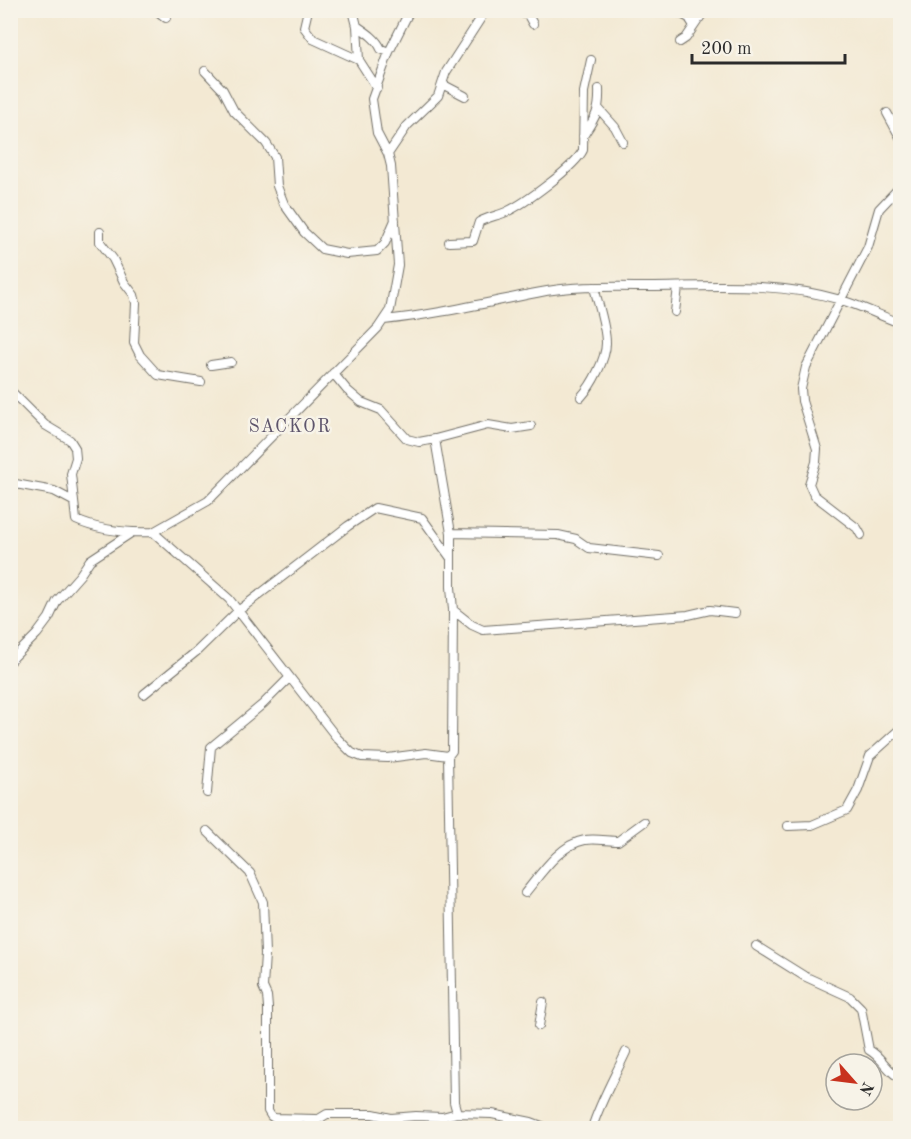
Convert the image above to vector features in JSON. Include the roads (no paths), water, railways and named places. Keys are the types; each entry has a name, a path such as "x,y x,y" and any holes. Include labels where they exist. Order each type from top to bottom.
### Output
{"street":[{"path":"156,10 166,18"},
{"path":"308,10 304,27 313,39 359,60"},
{"path":"352,10 357,26 359,60 377,88"},
{"path":"10,390 45,425 70,440 75,448 76,458 71,474 76,519 101,529 131,533 153,532 208,501 378,328 390,310 398,265 391,166 388,154 377,133 372,99 389,52 410,10"},
{"path":"388,154 407,126 438,96 446,72 486,10"},
{"path":"513,10 528,15 533,24"},
{"path":"674,10 689,18 694,26"},
{"path":"680,42 705,10"},
{"path":"357,26 367,32 381,49 389,52"},
{"path":"449,242 473,241 479,222 518,206 565,172 572,161 580,156 583,150 584,92 591,60"},
{"path":"205,71 222,90 234,111 267,143 275,157 277,186 284,204 304,232 322,249 347,254 377,251 385,243 395,219"},
{"path":"368,74 379,78"},
{"path":"442,84 465,96"},
{"path":"583,136 599,109 599,89"},
{"path":"599,109 615,127 623,142"},
{"path":"886,113 900,137"},
{"path":"861,535 857,528 814,495 811,490 809,483 816,462 817,449 802,401 801,389 806,367 868,247 879,209 897,190 900,191"},
{"path":"100,232 100,242 113,259 124,282 135,295 134,343 140,355 158,375 201,382"},
{"path":"384,320 424,316 536,293 594,287 772,287 841,300 900,323"},
{"path":"581,397 588,390 599,368 606,344 594,287"},
{"path":"675,312 678,287"},
{"path":"211,365 231,362"},
{"path":"333,373 361,402 381,410 407,439 419,442 489,425 512,429 531,426"},
{"path":"435,439 451,533 452,751 448,756 453,915 454,1102 457,1113"},
{"path":"10,483 54,491 73,501"},
{"path":"144,694 197,651 238,611 348,526 375,508 422,518 451,559"},
{"path":"153,532 229,599 289,678 337,738 352,753 362,758 388,758 426,753 448,756"},
{"path":"10,661 37,634 57,601 80,576 90,560 131,533"},
{"path":"451,533 558,535 576,539 589,548 659,556"},
{"path":"453,610 472,625 483,630 688,615 710,610 735,613"},
{"path":"207,793 211,747 263,704 289,678"},
{"path":"788,826 812,825 847,810 858,790 870,756 900,729"},
{"path":"525,893 550,861 574,844 585,840 618,842 644,822"},
{"path":"207,831 250,873 263,902 265,954 262,987 267,996 268,1008 268,1111 274,1118 316,1119"},
{"path":"756,946 804,976 850,997 861,1008 869,1050 879,1056 891,1072 900,1078"},
{"path":"539,1026 543,1002"},
{"path":"592,1128 599,1106 626,1052"},
{"path":"304,1128 327,1114 373,1114 391,1118 442,1117 457,1113 492,1114 531,1122 547,1128"}],"district":[{"name":"SACKOR","path":"290,426"}]}
